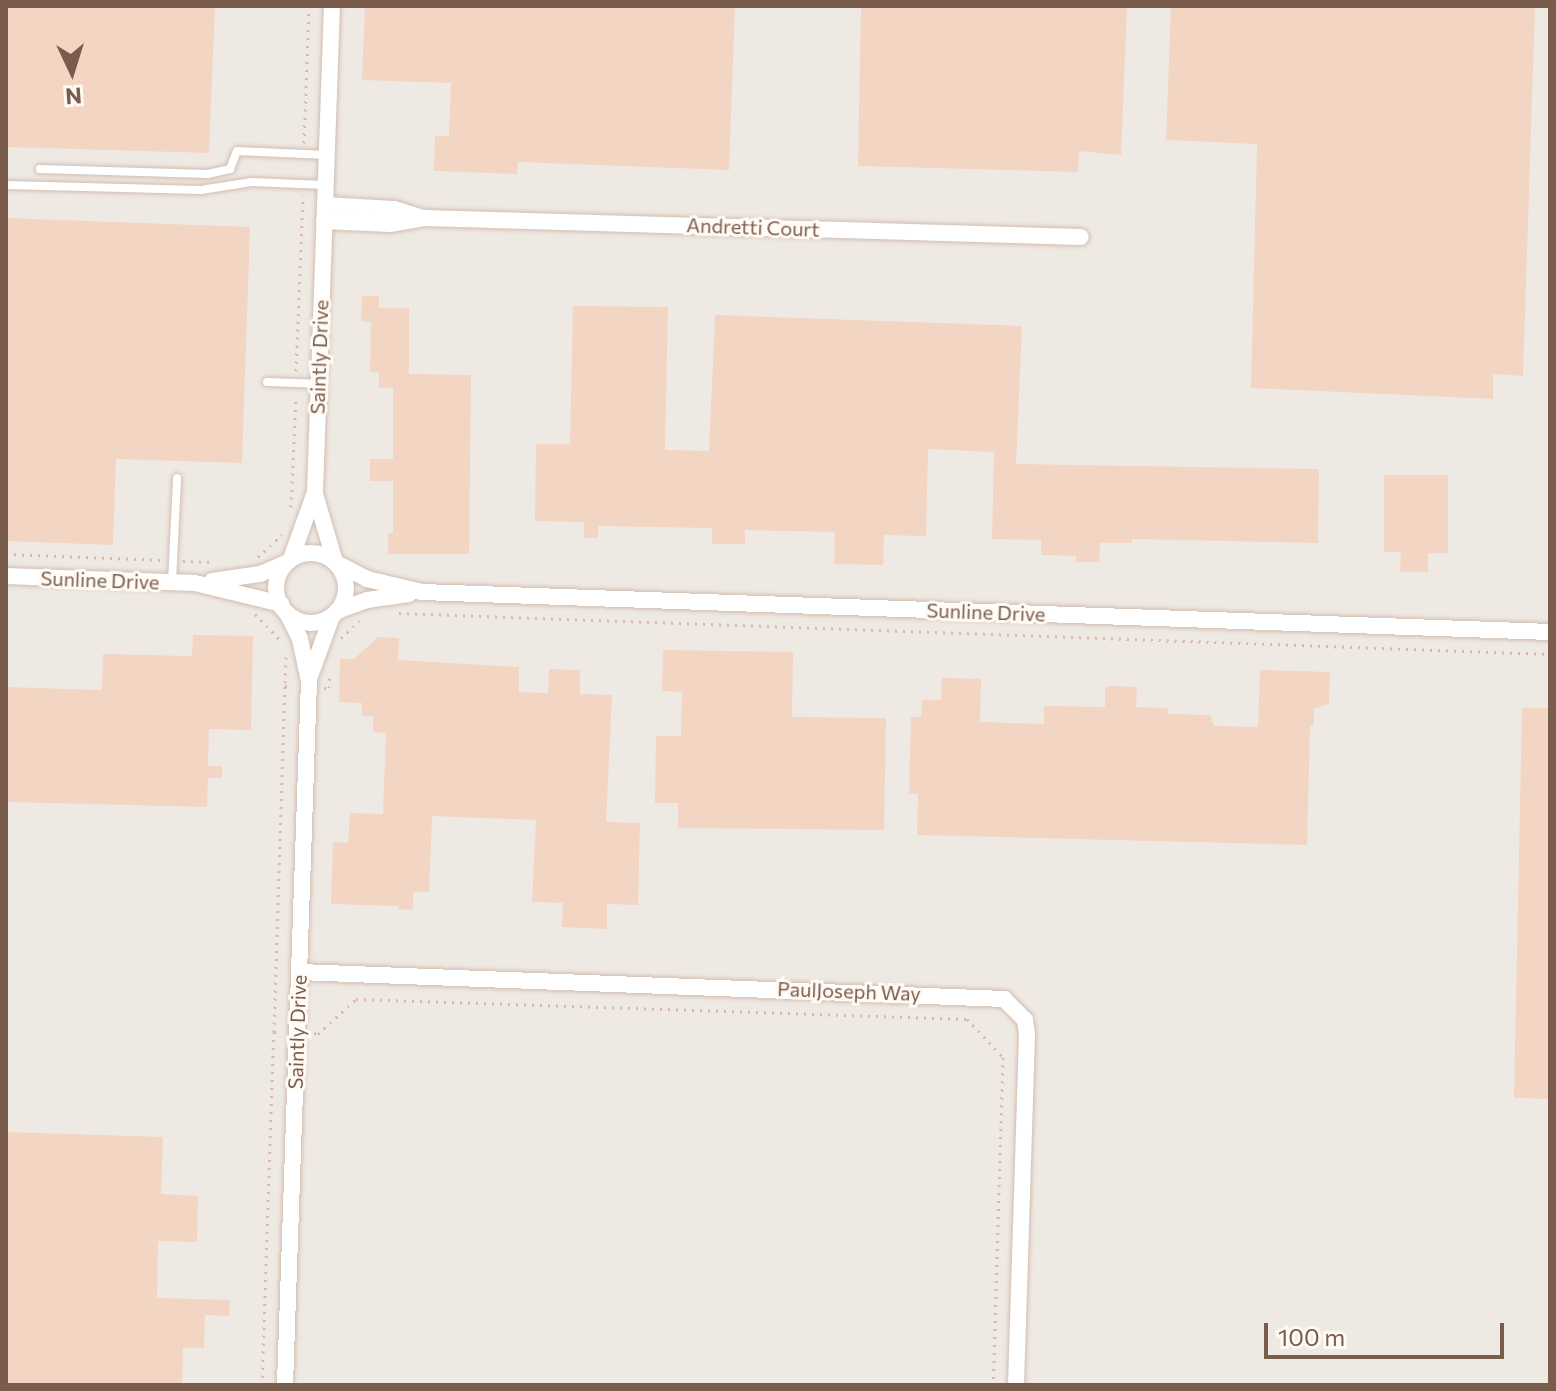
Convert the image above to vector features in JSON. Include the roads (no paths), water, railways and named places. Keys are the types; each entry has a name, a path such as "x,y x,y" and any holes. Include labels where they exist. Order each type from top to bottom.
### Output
{"street":[{"name":"Saintly Drive","path":"332,6 315,492 336,563"},
{"name":"Andretti Court","path":"324,213 394,209 425,218 1081,237"},
{"name":"Saintly Drive","path":"290,560 315,492"},
{"path":"314,553 336,563 344,576 346,591 334,613 312,622 284,608 277,582 290,560 314,553"},
{"name":"Sunline Drive","path":"6,576 203,582 260,574 290,560"},
{"name":"Sunline Drive","path":"336,563 367,579 422,592"},
{"name":"Sunline Drive","path":"203,582 284,608"},
{"name":"Sunline Drive","path":"334,613 367,600 422,592 1550,632"},
{"name":"Saintly Drive","path":"284,608 300,639 308,683 285,1385"},
{"name":"Saintly Drive","path":"308,683 334,613"},
{"name":"PaulJoseph Way","path":"299,972 1004,999 1025,1020 1027,1035 1016,1385"}],"lane":[{"path":"40,169 208,174 230,169 237,151 327,155"},
{"path":"6,185 201,190 251,182 325,185"},
{"path":"267,382 318,384"},
{"path":"172,582 177,478"}]}
